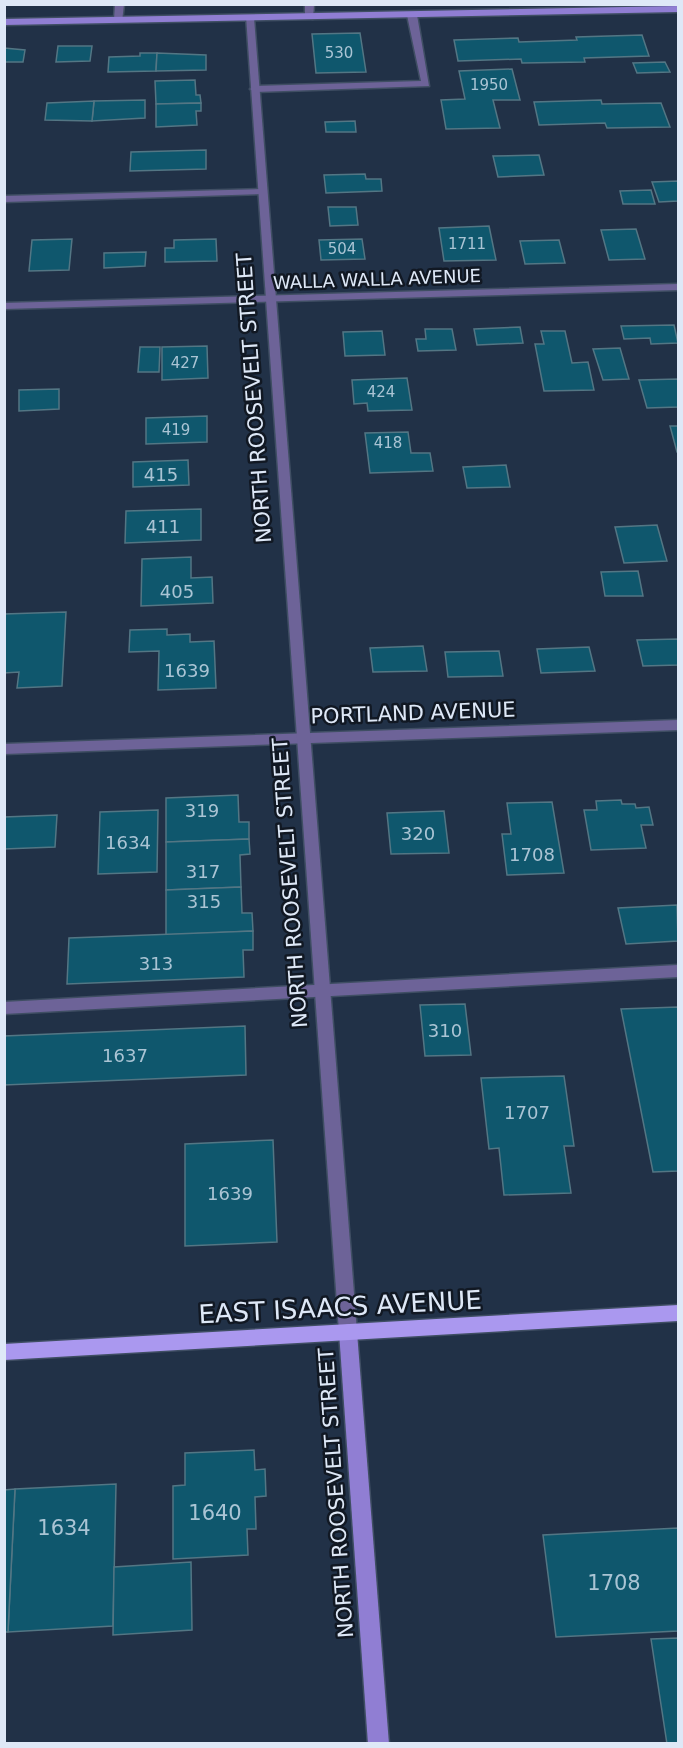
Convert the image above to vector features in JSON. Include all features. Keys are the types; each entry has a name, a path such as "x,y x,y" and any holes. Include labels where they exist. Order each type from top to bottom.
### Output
{"main road":[{"path":"4,22 678,9"},
{"name":"EAST ISAACS AVENUE","path":"4,1352 678,1313"},
{"name":"NORTH ROOSEVELT STREET","path":"348,1332 379,1743"}],"street":[{"path":"119,20 120,4"},
{"path":"309,4 310,17"},
{"path":"255,89 426,84 412,15"},
{"name":"NORTH ROOSEVELT STREET","path":"249,18 348,1332"},
{"path":"4,199 262,192"},
{"name":"WALLA WALLA AVENUE","path":"4,306 678,287"},
{"name":"PORTLAND AVENUE","path":"4,749 678,725"},
{"path":"4,1008 678,971"}],"building":[{"path":"360,33 366,72 316,73 312,34"},
{"path":"642,35 649,56 584,58 585,62 522,63 521,59 458,61 454,40 518,38 519,42"},
{"path":"58,46 92,46 90,61 56,62"},
{"path":"4,48 25,50 23,62 4,62"},
{"path":"140,53 157,53 156,71 108,72 109,57 140,56"},
{"path":"157,53 206,55 206,70 156,71"},
{"path":"665,62 670,72 637,73 633,63"},
{"path":"512,69 520,100 493,100 500,128 446,129 441,100 465,99 459,71"},
{"path":"195,80 196,95 200,95 201,103 156,104 155,81"},
{"path":"145,100 145,118 92,121 94,101"},
{"path":"601,100 602,104 661,103 670,127 607,128 605,123 539,125 534,102"},
{"path":"94,101 92,121 45,120 47,103"},
{"path":"201,103 201,111 196,111 197,125 156,127 156,104"},
{"path":"355,121 356,132 326,132 325,122"},
{"path":"206,150 206,169 130,171 131,152"},
{"path":"539,155 544,175 498,177 493,156"},
{"path":"365,174 366,179 381,179 382,191 326,193 324,175"},
{"path":"678,181 678,201 659,202 652,182"},
{"path":"651,190 655,204 623,204 620,191"},
{"path":"328,207 356,207 358,225 330,226"},
{"path":"489,226 496,260 444,261 439,228"},
{"path":"636,229 645,259 609,260 601,230"},
{"path":"72,239 69,270 29,271 32,240"},
{"path":"216,239 217,261 165,262 165,248 174,248 174,240"},
{"path":"362,239 365,259 321,260 319,240"},
{"path":"559,240 565,263 525,264 520,241"},
{"path":"146,252 145,266 104,268 104,253"},
{"path":"674,325 678,343 651,344 650,338 624,339 621,326"},
{"path":"520,327 523,343 477,345 474,329"},
{"path":"425,329 452,329 456,350 418,351 416,339 426,339"},
{"path":"382,331 385,355 345,356 343,332"},
{"path":"541,331 565,331 572,363 588,362 594,390 544,391 535,344 544,344"},
{"path":"207,346 208,378 162,380 162,347"},
{"path":"140,347 160,347 159,372 138,372"},
{"path":"620,348 629,379 603,380 593,349"},
{"path":"407,378 412,410 368,411 367,403 354,404 352,380"},
{"path":"678,379 678,407 647,408 639,380"},
{"path":"59,389 59,409 19,411 19,390"},
{"path":"207,416 207,442 146,444 146,418"},
{"path":"670,426 678,426 678,452 677,452"},
{"path":"408,432 411,453 430,453 433,471 370,473 365,433"},
{"path":"188,460 189,485 133,487 133,462"},
{"path":"506,465 510,487 467,488 463,467"},
{"path":"201,509 201,540 125,543 126,511"},
{"path":"657,525 667,561 624,563 615,527"},
{"path":"191,557 191,578 212,577 213,603 141,606 142,559"},
{"path":"638,571 643,596 605,596 601,572"},
{"path":"66,612 62,686 17,688 19,672 4,673 4,614"},
{"path":"167,629 167,635 190,634 190,642 214,641 216,688 158,690 159,651 129,652 130,630"},
{"path":"678,639 678,665 643,666 637,640"},
{"path":"423,646 427,671 373,672 370,648"},
{"path":"589,647 595,671 541,673 537,649"},
{"path":"499,651 503,676 448,677 445,652"},
{"path":"238,795 239,822 249,822 249,839 166,842 166,798"},
{"path":"621,800 622,804 635,804 636,808 649,807 653,825 641,825 646,848 591,850 584,810 597,810 596,801"},
{"path":"552,802 564,873 507,875 502,834 511,834 507,803"},
{"path":"158,810 157,872 98,874 100,812"},
{"path":"444,811 449,853 391,854 387,813"},
{"path":"57,815 55,847 4,849 4,817"},
{"path":"249,839 250,854 240,855 241,887 166,890 166,842"},
{"path":"241,887 242,913 252,913 253,931 166,935 166,890"},
{"path":"677,905 678,941 626,944 618,908"},
{"path":"253,931 253,950 243,950 244,977 67,984 69,938"},
{"path":"465,1004 471,1055 425,1056 420,1005"},
{"path":"678,1007 678,1171 653,1172 621,1009"},
{"path":"245,1026 246,1075 4,1085 4,1036"},
{"path":"564,1076 574,1146 564,1146 571,1193 504,1195 499,1148 489,1149 481,1078"},
{"path":"273,1140 277,1242 185,1246 185,1144"},
{"path":"254,1450 255,1470 265,1469 266,1496 255,1497 256,1529 247,1529 248,1555 173,1559 173,1486 185,1485 185,1453"},
{"path":"116,1484 113,1626 8,1632 15,1489"},
{"path":"15,1489 8,1632 4,1632 4,1490"},
{"path":"678,1528 678,1631 556,1637 543,1535"},
{"path":"191,1562 192,1630 113,1635 114,1567"},
{"path":"678,1638 678,1744 667,1744 651,1639"}]}
